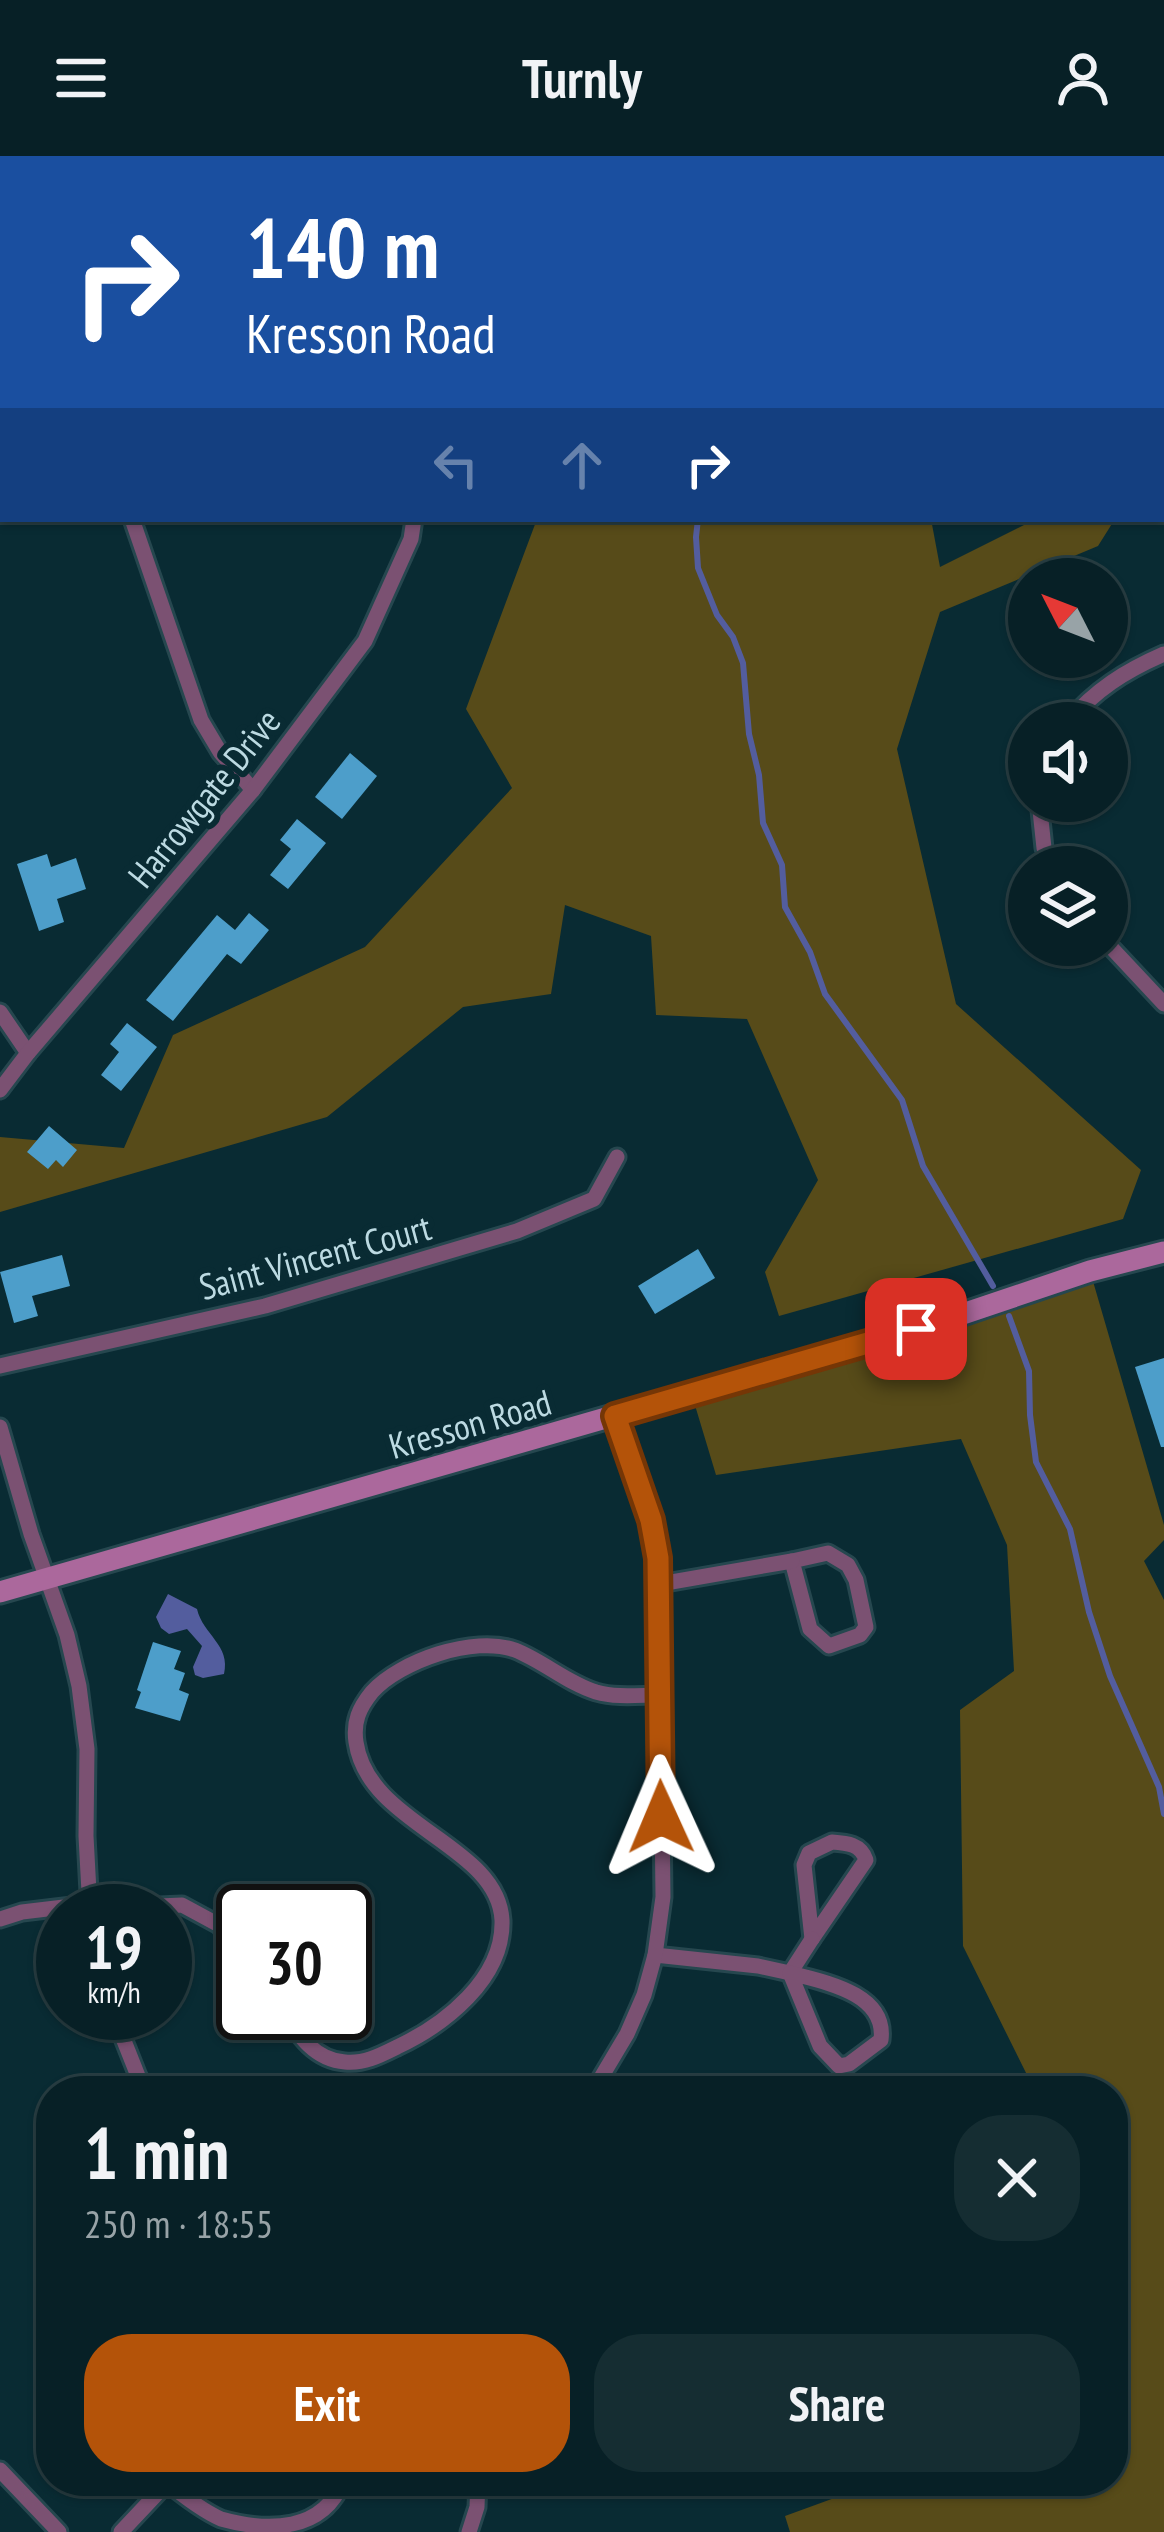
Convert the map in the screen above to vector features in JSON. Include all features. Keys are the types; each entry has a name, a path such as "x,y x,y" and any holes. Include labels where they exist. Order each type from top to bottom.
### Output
{"street":[{"path":"133,522 201,720 220,752 254,790"},
{"name":"Harrowgate Drive","path":"0,1090 254,790 365,641 413,522"},
{"path":"1088,702 1126,671 1164,654"},
{"path":"1128,965 1164,1004"},
{"path":"0,1012 28,1053"},
{"name":"Saint Vincent Court","path":"0,1366 265,1306 517,1231 594,1198 617,1157"},
{"name":"Kresson Road","path":"0,1592 933,1324 1090,1271 1164,1252"},
{"path":"607,2076 644,1995 663,1897 658,1558 651,1520 615,1416"},
{"path":"0,1427 75,1669 88,1749 89,1884"},
{"path":"660,1584 828,1553 848,1564 856,1580 866,1627 860,1635 829,1646 810,1629 792,1561"},
{"path":"302,2040 321,2056 346,2062 373,2059 437,2025 482,1980 495,1955 502,1922 498,1901 484,1878 458,1852 402,1813 364,1770 355,1723 360,1707 376,1688 399,1669 479,1646 513,1649 599,1693 660,1695"},
{"path":"790,1973 866,1861 854,1846 832,1842 809,1852 804,1865 812,1939"},
{"path":"0,1919 36,1911"},
{"path":"655,1955 758,1966 790,1973 836,1984 878,2015 883,2026 881,2040 849,2064 838,2066 820,2046 790,1973"},
{"path":"124,2040 139,2076"},
{"path":"0,2470 59,2532"},
{"path":"121,2532 153,2496"},
{"path":"184,2496 223,2520 286,2530 307,2524 334,2496"},
{"path":"475,2530 477,2496"}],"shaded area":[{"path":"536,522 932,522 940,567 1030,522 1113,522 1098,546 1069,558 1008,558 1008,584 940,612 897,749 956,1004 1141,1170 1123,1219 779,1316 765,1272 818,1180 747,1019 656,1015 651,936 565,905 551,994 463,1007 327,1117 0,1212 0,1137 124,1148 173,1035 365,947 512,788 466,709"},
{"path":"1090,1271 1164,1525 1164,1540 1144,1561 1164,1600 1164,2532 790,2532 785,2516 840,2496 1128,2496 1128,2076 1028,2076 963,1946 960,1710 1014,1671 1007,1545 961,1439 716,1475 691,1392"}],"water":[{"path":"168,1594 197,1609 224,1655 224,1674 195,1675 193,1667 202,1646 187,1629 169,1634 161,1628 156,1617"}],"building":[{"path":"350,753 377,776 342,819 315,797"},
{"path":"297,819 326,843 288,889 270,875 291,849 280,840"},
{"path":"47,854 51,867 76,858 86,889 57,899 64,922 39,931 17,864"},
{"path":"249,913 269,930 241,964 227,954 173,1021 146,1000 217,915 235,930"},
{"path":"127,1023 157,1047 121,1091 101,1075 119,1052 110,1044"},
{"path":"49,1126 77,1150 63,1167 56,1160 48,1169 27,1152"},
{"path":"698,1249 715,1278 655,1314 638,1286"},
{"path":"62,1255 70,1286 32,1296 38,1316 14,1323 0,1272"},
{"path":"1164,1358 1164,1447 1161,1447 1135,1367"},
{"path":"153,1642 181,1651 174,1669 185,1673 179,1690 189,1694 180,1721 135,1708"}],"waterway":[{"path":"698,522 698,568 743,663 763,823 782,865 785,907 810,952 825,994 902,1100 923,1166 993,1286"},
{"path":"1009,1316 1029,1371 1036,1462 1070,1529 1110,1676 1159,1787 1164,1814"}],"route":[{"path":"661,1817 658,1558 651,1520 615,1416 916,1329"}]}
